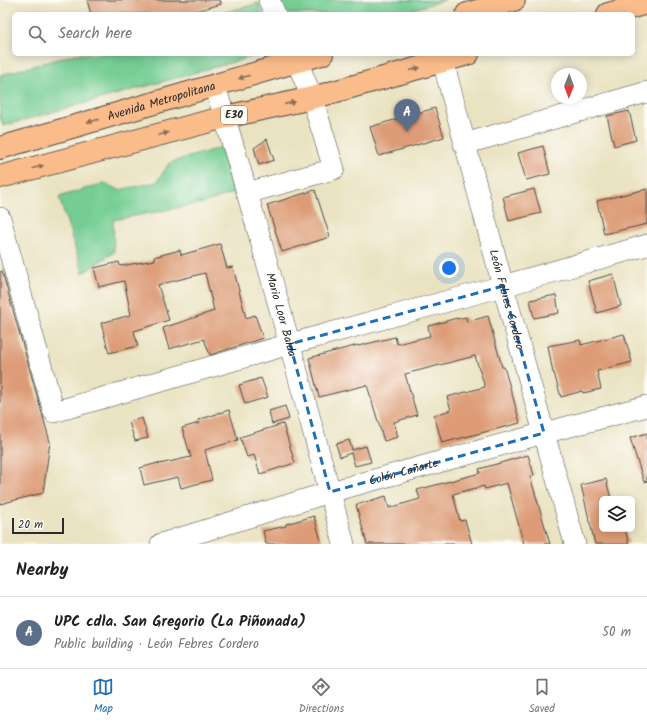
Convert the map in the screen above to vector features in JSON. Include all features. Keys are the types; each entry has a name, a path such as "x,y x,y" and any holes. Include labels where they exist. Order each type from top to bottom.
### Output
{"highway":[{"path":"474,12 514,0"},
{"path":"615,12 647,3"},
{"name":"E30","path":"0,177 225,118 312,98 442,58 455,56"},
{"name":"Avenida Metropolitana","path":"1,146 215,86 296,57"}],"street":[{"path":"269,0 274,12"},
{"path":"247,193 334,168 312,98 296,57"},
{"name":"León Febres Cordero","path":"442,58 464,144 575,544"},
{"name":"Mario Loor Balda","path":"215,86 290,344 344,544"},
{"path":"464,144 647,92"},
{"path":"0,218 54,412 290,344 647,245"},
{"name":"Colón Cañarte","path":"162,544 330,492 647,406"}],"highlighted area":[{"path":"503,286 544,433 330,492 290,344"}],"green space":[{"path":"278,0 445,0 405,12 281,12"},
{"path":"259,3 261,12 227,12"},
{"path":"69,56 255,56 3,126 0,116 0,75"},
{"path":"222,147 233,193 203,203 113,220 114,252 83,273 59,197 104,183 119,190 157,182 169,163"}],"building":[{"path":"87,0 220,0 221,4 192,12 90,12"},
{"path":"435,108 444,137 379,156 370,127"},
{"path":"629,111 636,140 614,146 607,116"},
{"path":"267,139 274,160 259,165 254,148"},
{"path":"543,146 550,174 526,180 518,153"},
{"path":"534,189 541,213 509,221 503,197"},
{"path":"647,189 647,224 604,234 597,201"},
{"path":"315,190 330,237 282,252 267,205"},
{"path":"220,244 227,268 233,267 246,318 255,315 263,338 210,355 204,339 169,349 163,328 214,311 205,273 158,285 169,320 134,331 138,346 109,353 101,323 131,315 124,281 99,287 94,268 119,262 120,266 155,260 154,257 180,250 181,255"},
{"path":"2,271 50,442 43,493 0,504 0,272"},
{"path":"613,274 621,306 597,313 588,281"},
{"path":"556,295 559,313 534,318 530,300"},
{"path":"488,316 520,423 442,443 434,415 451,410 447,397 485,387 475,356 405,374 417,415 394,422 398,437 384,441 367,385 319,397 309,358 395,337 397,344 430,336 428,326 457,318 466,317 467,322"},
{"path":"624,334 632,362 597,371 601,389 583,393 582,391 561,397 553,373 548,346 580,340 581,345"},
{"path":"261,378 268,397 245,404 239,385"},
{"path":"285,406 289,419 272,424 269,411"},
{"path":"229,410 238,440 205,450 212,480 181,488 178,477 144,485 140,468 191,457 182,428 199,423 198,420"},
{"path":"142,418 148,438 135,441 129,422"},
{"path":"283,424 295,463 260,474 254,455 247,457 240,437"},
{"path":"647,433 647,481 644,482 630,438"},
{"path":"349,440 352,450 366,446 371,462 355,466 351,453 340,457 336,444"},
{"path":"528,455 534,475 530,476 550,544 524,544 507,483 485,489 484,486 453,494 460,521 465,520 472,544 367,544 356,505 386,496 389,508 420,499 417,490 480,473 479,469"},
{"path":"606,479 610,496 599,496 599,532 626,532 629,544 595,544 581,485"},
{"path":"314,516 322,544 266,544 263,531 286,526 286,524"}],"place":[{"name":"UPC cdla. San Gregorio (La Piñonada)","path":"407,132"}]}
